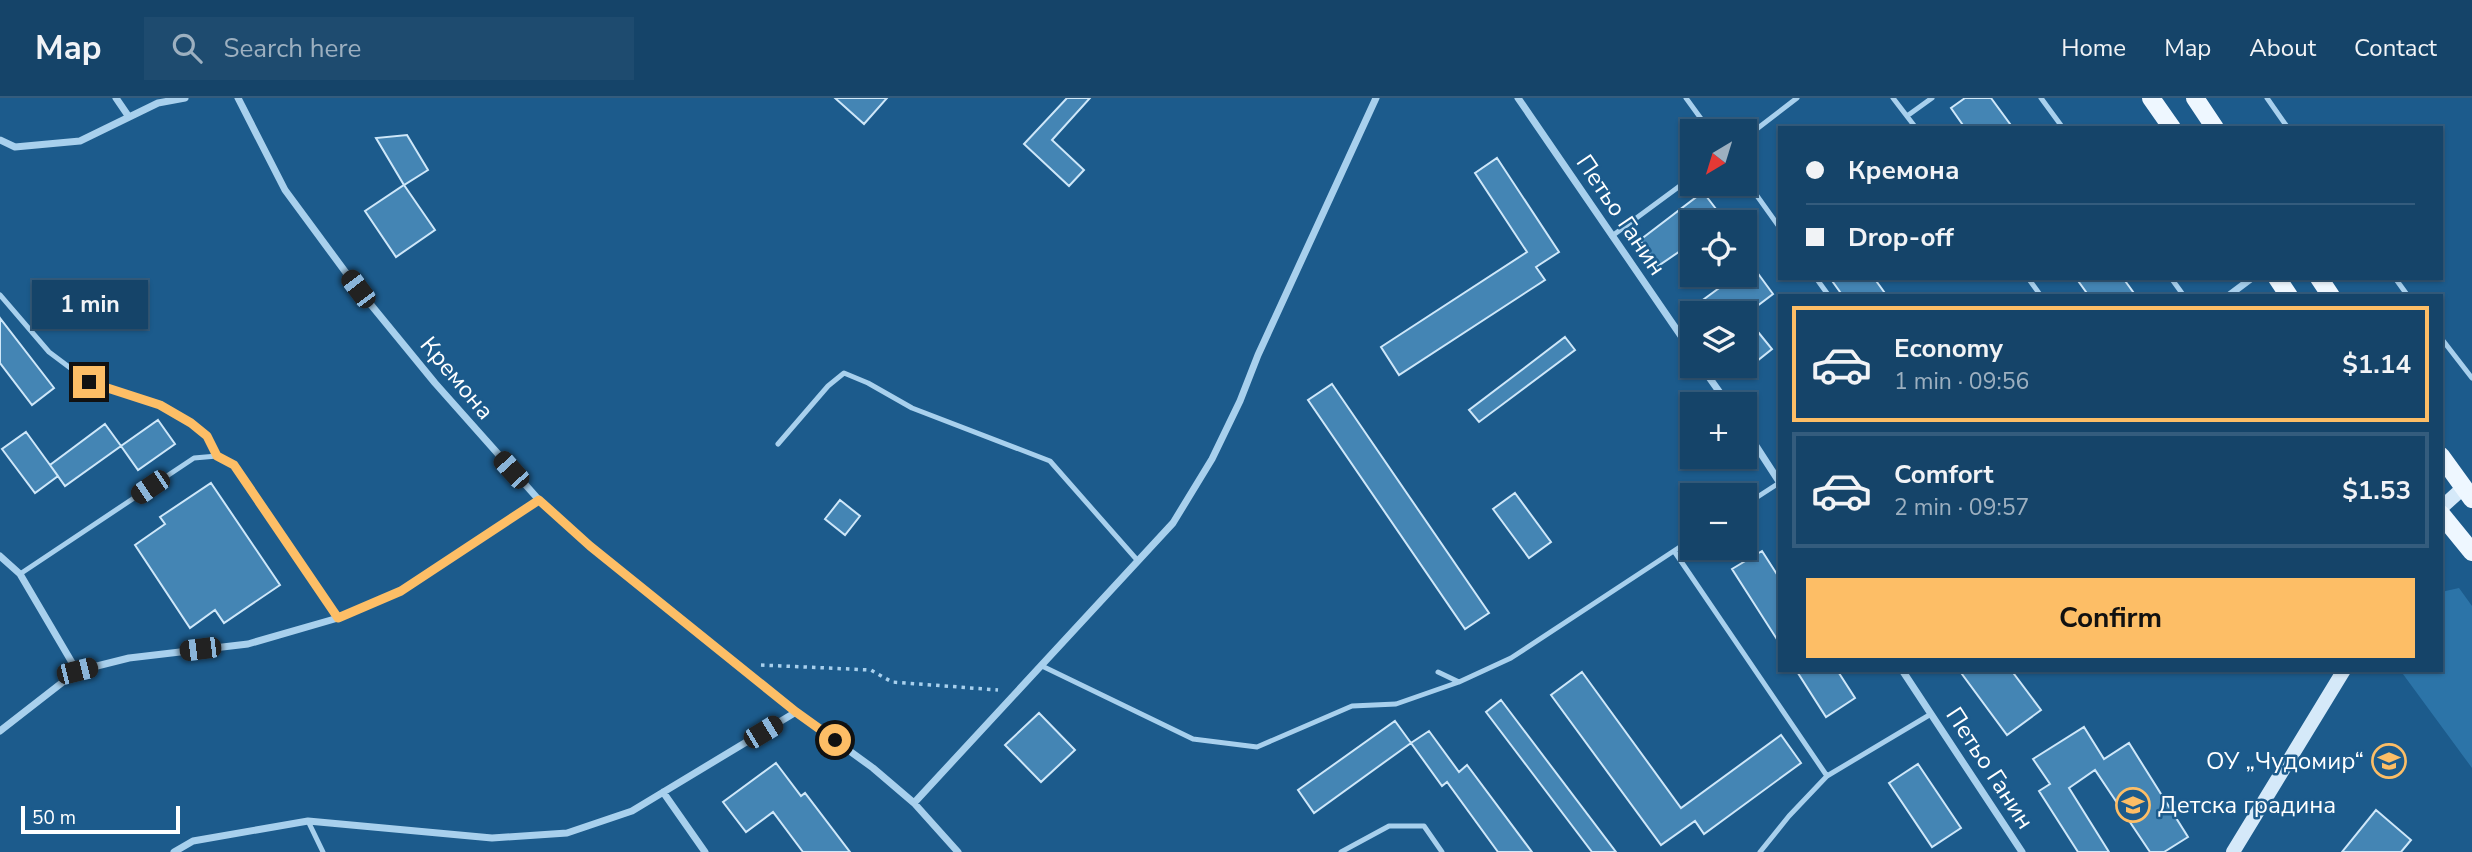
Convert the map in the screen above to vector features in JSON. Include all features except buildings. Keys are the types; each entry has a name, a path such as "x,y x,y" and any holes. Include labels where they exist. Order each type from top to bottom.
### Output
{"main road":[{"path":"2151,98 2171,126"},
{"path":"2195,98 2214,126"},
{"path":"2443,459 2468,493"},
{"path":"2443,516 2472,552"}],"street":[{"path":"116,98 129,117"},
{"path":"0,140 15,147 80,141 159,103 185,98"},
{"name":"Кремона","path":"238,98 285,190 351,279 435,383 539,500 590,546 796,712 873,768 914,803 958,852"},
{"path":"914,803 1173,523 1212,459 1376,98"},
{"name":"Петьо Ганин","path":"1518,98 1680,335"},
{"path":"2231,294 2249,280"},
{"path":"1757,448 1778,480"},
{"path":"2443,507 2468,493"},
{"path":"0,731 77,671 129,658 248,643 338,618 401,591 539,500"},
{"path":"0,556 20,575 77,671"},
{"name":"Петьо Ганин","path":"1903,672 2022,852"},
{"path":"2233,852 2343,672"},
{"path":"174,852 193,841 308,821 492,838 567,833 632,811 796,712"},
{"path":"663,792 705,852"}],"lane":[{"path":"1686,98 1701,119"},
{"path":"1757,129 1797,98"},
{"path":"1894,98 1914,126"},
{"path":"1907,116 1931,98"},
{"path":"2041,98 2062,126"},
{"path":"2267,98 2287,126"},
{"path":"1612,236 1680,186"},
{"path":"1757,196 1778,225"},
{"path":"0,295 49,352 89,382 160,405 207,436 217,456"},
{"path":"2443,341 2472,378"},
{"path":"778,444 828,386 844,373 912,408 1050,461 1138,561"},
{"path":"20,575 194,458 217,456 234,465 338,618"},
{"path":"1757,497 1778,484"},
{"path":"1041,666 1193,739 1257,747 1352,706 1396,705 1459,682 1511,658 1680,547"},
{"path":"1674,551 1827,776"},
{"path":"1437,672 1459,682"},
{"path":"1759,852 1827,776 1931,714"},
{"path":"308,821 323,852"},
{"path":"1341,852 1389,826 1424,826 1442,852"}],"path":[{"path":"737,664 871,670 892,682 1018,691"}],"shaded area":[{"path":"2459,588 2472,606 2472,768 2401,672 2443,672 2443,592"}],"place":[{"name":"ОУ „Чудомир“","path":"2389,761"},
{"name":"Детска градина","path":"2133,805"}],"route":[{"path":"89,382 160,405 207,436 217,456 234,465 338,618 401,591 539,500 590,546 796,712 835,740"}]}
